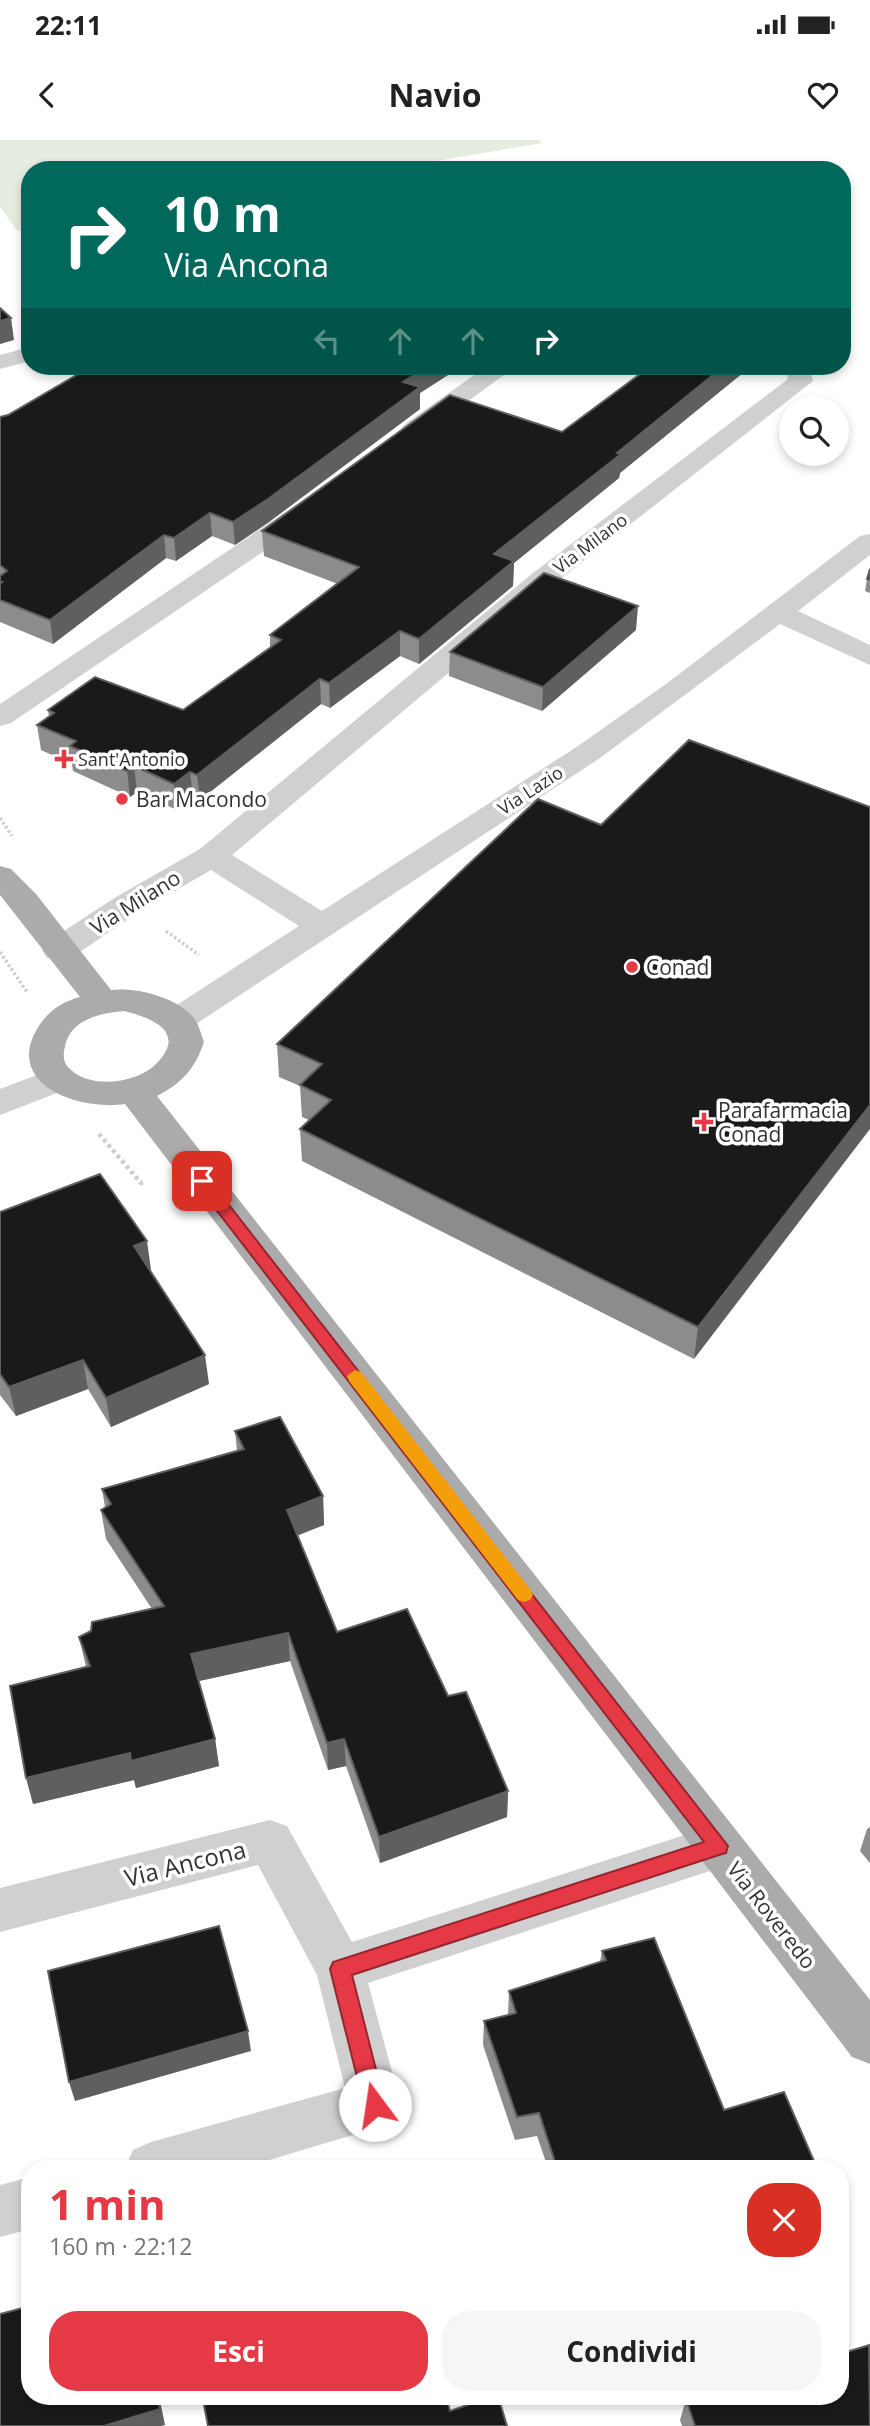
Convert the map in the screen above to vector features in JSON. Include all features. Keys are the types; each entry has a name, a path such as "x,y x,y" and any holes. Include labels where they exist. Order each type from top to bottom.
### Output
{"main road":[{"path":"0,876 23,901 59,950 89,1007"},
{"path":"0,898 89,1007"},
{"path":"124,1000 146,1002 178,1020 186,1033 187,1047 182,1061 163,1079 135,1092 113,1095 73,1088 58,1079 48,1065 45,1051 49,1036 60,1022 89,1007 124,1000"},
{"name":"Via Roveredo","path":"135,1092 870,2040"}],"street":[{"path":"0,362 21,356"},
{"path":"399,441 489,375"},
{"name":"Via Milano","path":"59,950 128,904 211,856 543,579 801,382 799,375"},
{"path":"0,717 280,530 323,497"},
{"name":"Via Lazio","path":"178,1020 589,752 676,690 870,542"},
{"path":"778,612 870,656"},
{"path":"211,856 322,926"},
{"path":"0,1104 58,1079"},
{"name":"Via Ancona","path":"0,1910 270,1841 340,1969 375,2105 179,2160"},
{"path":"340,1969 719,1846"},
{"path":"0,2211 21,2205"}],"path":[{"path":"164,930 237,981"},
{"path":"0,952 27,990 25,1002"},
{"path":"93,1129 141,1183 187,1161"}],"shaded area":[{"path":"0,140 539,140 543,143 436,161 21,161 21,230 17,231 0,207"}],"building":[{"path":"0,308 11,318 0,321"},
{"path":"77,375 414,375 403,382 420,387 233,522 210,513 174,538 164,535 50,620 0,600 0,576 7,571 0,565 0,417"},
{"path":"639,375 713,375 617,453 621,454 494,554 514,561 419,639 400,631 329,683 320,679 197,775 190,772 174,784 134,766 127,771 70,746 76,741 37,725 54,713 48,710 95,677 183,710 281,640 270,635 359,567 262,531 450,395 562,432"},
{"path":"544,573 638,606 543,687 450,652"},
{"name":"Conad","path":"689,740 870,807 870,1105 698,1327 300,1129 331,1100 300,1085 322,1064 277,1044 538,799 601,825"},
{"path":"100,1174 147,1241 134,1246 205,1355 106,1398 83,1360 9,1387 0,1374 0,1212"},
{"path":"280,1417 323,1496 287,1510 337,1632 407,1609 448,1696 466,1692 508,1791 379,1837 344,1739 327,1743 288,1633 191,1654 215,1739 131,1761 130,1753 26,1778 10,1686 90,1666 79,1637 91,1631 92,1622 164,1606 101,1510 111,1504 102,1489 244,1449 235,1431"},
{"path":"219,1926 248,2031 69,2082 48,1971"},
{"path":"654,1938 724,2110 784,2092 814,2160 554,2160 539,2113 517,2117 484,2021 516,2013 509,1991 606,1960 602,1951"},
{"path":"21,2308 21,2405 159,2405 160,2409 104,2426 0,2426 0,2314"},
{"path":"869,2345 870,2426 695,2426 688,2405 849,2405 849,2351"},
{"path":"204,2405 448,2405 450,2411 468,2405 501,2405 507,2426 208,2426"}],"slow traffic":[{"path":"355,1376 524,1595"}],"place":[{"name":"Sant'Antonio","path":"64,759"},
{"name":"Bar Macondo","path":"122,799"},
{"name":"Conad","path":"632,967"},
{"name":"Parafarmacia Conad","path":"704,1122"}],"route":[{"path":"202,1181 719,1846 340,1969 375,2105"}]}
